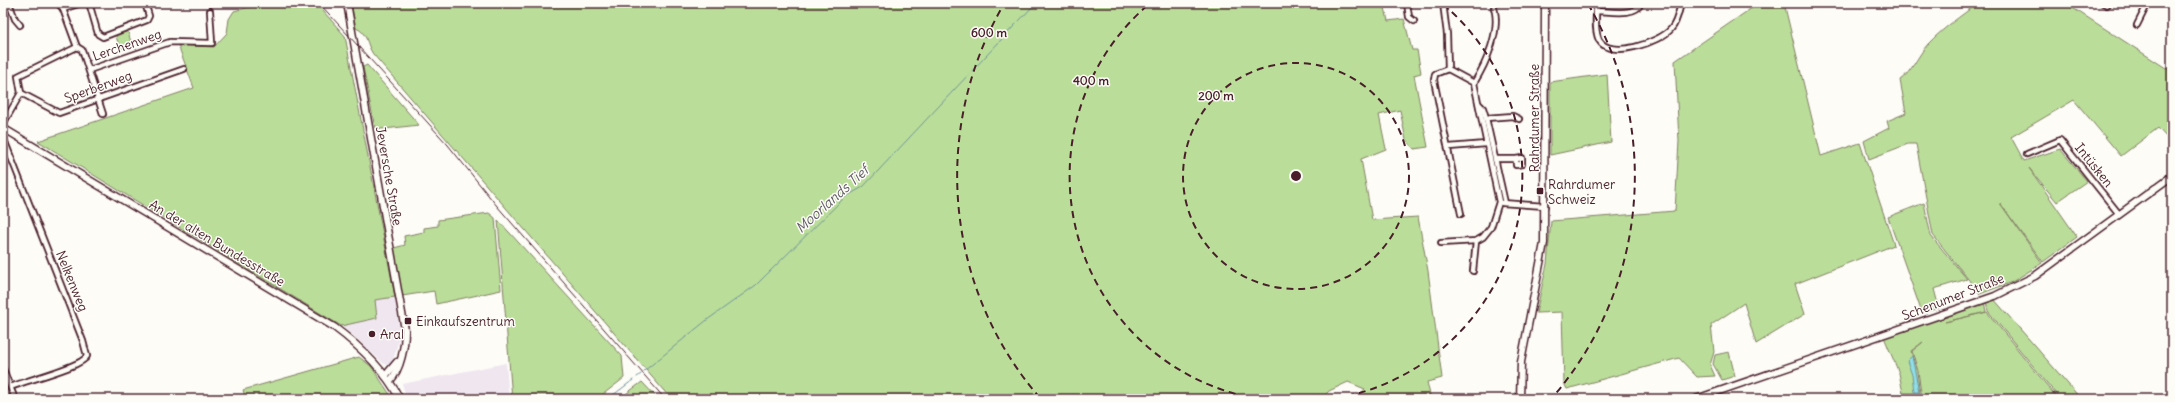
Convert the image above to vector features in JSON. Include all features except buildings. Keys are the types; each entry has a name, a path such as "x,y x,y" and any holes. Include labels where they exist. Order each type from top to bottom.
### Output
{"street":[{"path":"9,3 15,19 20,25"},
{"name":"Lerchenweg","path":"58,3 63,9 77,48 82,50 88,70 170,42 212,43 210,11"},
{"path":"63,9 81,3"},
{"path":"87,3 90,6 98,34 103,37 147,20 149,16 145,3"},
{"name":"Jeversche Straße","path":"347,3 404,322 405,336 402,354 395,375 390,381"},
{"path":"1407,3 1409,17 1414,21"},
{"path":"1443,3 1447,34 1448,69"},
{"name":"Rahrdumer Straße","path":"1520,399 1521,362 1542,257 1545,206 1545,3"},
{"path":"1597,3 1596,11 1599,40 1605,47 1615,49 1642,45 1662,37 1672,28 1681,3"},
{"path":"1596,11 1634,11 1639,8 1641,3"},
{"path":"2103,3 2107,5 2109,3"},
{"path":"2137,26 2148,3"},
{"path":"1441,243 1476,241 1483,237 1491,227 1498,202 1474,83 1488,58 1495,24 1496,15 1494,8"},
{"path":"3,128 21,93 18,76 77,48"},
{"name":"Sperberweg","path":"21,93 55,113 184,69"},
{"path":"1461,214 1449,148 1434,80 1435,74 1448,69 1474,83"},
{"path":"88,70 103,114"},
{"path":"1479,104 1483,108 1486,118 1505,203"},
{"path":"1486,118 1513,116 1519,119"},
{"name":"An der alten Bundesstraße","path":"3,128 317,316 351,340 386,375 400,399"},
{"name":"Nelkenweg","path":"3,137 83,341 87,356 85,360 71,366 11,387"},
{"name":"Intüsken","path":"2026,154 2060,140 2119,214"},
{"path":"1449,148 1486,144"},
{"path":"1495,159 1516,159"},
{"name":"Schenumer Straße","path":"1696,399 1995,296 2035,276 2172,176"},
{"path":"1498,202 1545,206"},
{"path":"1474,271 1476,241"},
{"name":"Jeversche Straße","path":"386,375 392,370 402,354"},
{"path":"3,369 15,399"}],"shaded area":[{"path":"395,297 400,336 394,357 389,365 384,364 341,326 377,318 375,300"},
{"path":"506,363 509,399 407,399 402,384"}],"green space":[{"path":"249,3 316,3 345,36 395,297 375,300 377,318 341,326 38,141 194,88 178,45 214,47 227,33 229,19 234,11 250,7"},
{"path":"351,3 1384,3 1388,21 1404,19 1412,50 1417,50 1421,73 1414,75 1428,147 1414,149 1406,140 1400,110 1379,115 1386,149 1361,159 1372,220 1418,217 1428,271 1442,378 1427,382 1431,399 1354,399 1365,389 1348,382 1329,391 1321,399 671,399 373,54 365,36 356,28"},
{"path":"1759,3 1784,3 1821,156 1860,143 1894,245 1795,284 1805,314 1756,344 1744,303 1711,325 1714,352 1710,365 1715,376 1697,377 1679,358 1567,389 1564,383 1562,312 1536,313 1547,264 1551,221 1675,211 1679,141 1675,61"},
{"path":"1978,3 2065,3 2172,72 2172,136 2168,139 2158,128 2121,156 2074,100 2011,137 2024,161 2060,149 2087,181 2057,202 2029,168 2077,237 2043,262 2000,203 2042,263 2012,282 1980,294 1933,235 1916,144 1908,144 1869,159 1864,141 1889,128 1887,121 1906,113 1900,80 1908,73 1924,48 1934,38 1952,22"},
{"path":"127,29 132,45 120,49 115,33"},
{"path":"367,65 419,125 384,129 375,128 363,67"},
{"path":"1607,74 1611,142 1550,155 1550,82"},
{"path":"1924,203 1931,236 1967,279 1934,289 1939,308 1922,313 1888,217"},
{"path":"489,213 495,218 501,290 436,304 434,291 402,296 394,248 405,245 404,236 424,232 424,228 438,226 438,220"},
{"path":"498,220 622,356 624,378 597,399 512,399"},
{"path":"1993,298 2081,399 2060,399 1988,311 1986,301"},
{"path":"1984,301 1986,312 1945,322 1987,312 2058,399 1922,399 1918,371 1912,351 1923,342 1911,351 1917,372 1920,393 1903,393 1899,373 1884,337"},
{"path":"1729,352 1735,376 1722,380 1713,364 1715,355"},
{"path":"359,357 371,366 393,399 246,399 243,390"},
{"path":"642,382 658,399 619,399"}],"water":[{"path":"1912,356 1919,392 1914,392 1912,375 1907,361"}],"waterway":[{"name":"Moorlands Tief","path":"1019,21 1036,3"},
{"name":"Moorlands Tief","path":"644,371 707,320 756,285 845,197 863,187 1016,24"},
{"name":"Moorlands Tief","path":"637,377 641,374"},
{"name":"Moorlands Tief","path":"608,399 633,380"}],"railway":[{"path":"319,3 448,145 497,206 665,399"}],"place":[{"name":"Rahrdumer Schweiz","path":"1540,191"},
{"name":"Einkaufszentrum","path":"408,321"},
{"name":"Aral","path":"372,334"}]}
